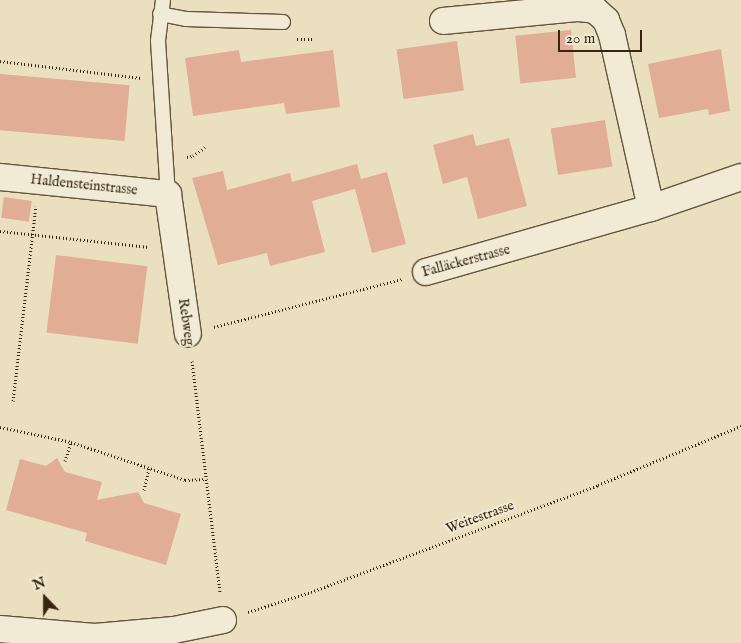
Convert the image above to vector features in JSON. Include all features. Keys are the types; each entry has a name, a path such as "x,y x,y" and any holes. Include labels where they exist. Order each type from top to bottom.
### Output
{"street":[{"path":"444,21 579,8 595,10 606,20 612,35 652,208"},
{"name":"Haldensteinstrasse","path":"0,177 168,194"},
{"name":"Falläckerstrasse","path":"426,272 652,208 741,177"},
{"name":"Rebweg","path":"168,194 188,334"},
{"path":"0,629 95,637 174,630 224,620"}],"lane":[{"path":"161,7 186,19 283,22"},
{"name":"Rebweg","path":"161,7 159,81 168,194"}],"path":[{"path":"0,61 134,77"},
{"path":"13,401 38,181"},
{"path":"0,231 150,247 154,255"},
{"name":"Falläckerstrasse","path":"188,334 426,272"},
{"name":"Rebweg","path":"188,334 224,620"},
{"name":"Weitestrasse","path":"224,620 311,592 598,485 741,426"},
{"path":"0,427 70,442 185,480 206,479"},
{"path":"65,461 70,442"},
{"path":"144,490 149,468"}],"building":[{"path":"571,30 576,78 520,84 515,36"},
{"path":"457,41 464,91 404,99 397,49"},
{"path":"721,49 730,111 709,115 708,109 659,118 648,64"},
{"path":"239,50 241,62 333,50 340,107 286,114 284,103 193,116 185,58"},
{"path":"0,74 130,85 125,141 0,130"},
{"path":"605,120 612,166 558,175 551,129"},
{"path":"473,134 476,146 509,138 527,206 478,219 467,177 443,184 433,145"},
{"path":"357,164 361,179 387,172 406,244 372,253 355,189 312,201 325,252 270,266 267,253 218,265 192,178 223,171 227,190 290,173 292,182"},
{"path":"4,197 32,201 29,222 1,218"},
{"path":"56,255 147,266 138,344 46,332"},
{"path":"57,458 65,472 102,482 97,500 138,492 144,503 181,514 166,565 85,541 87,533 6,510 20,459 46,466"}]}
